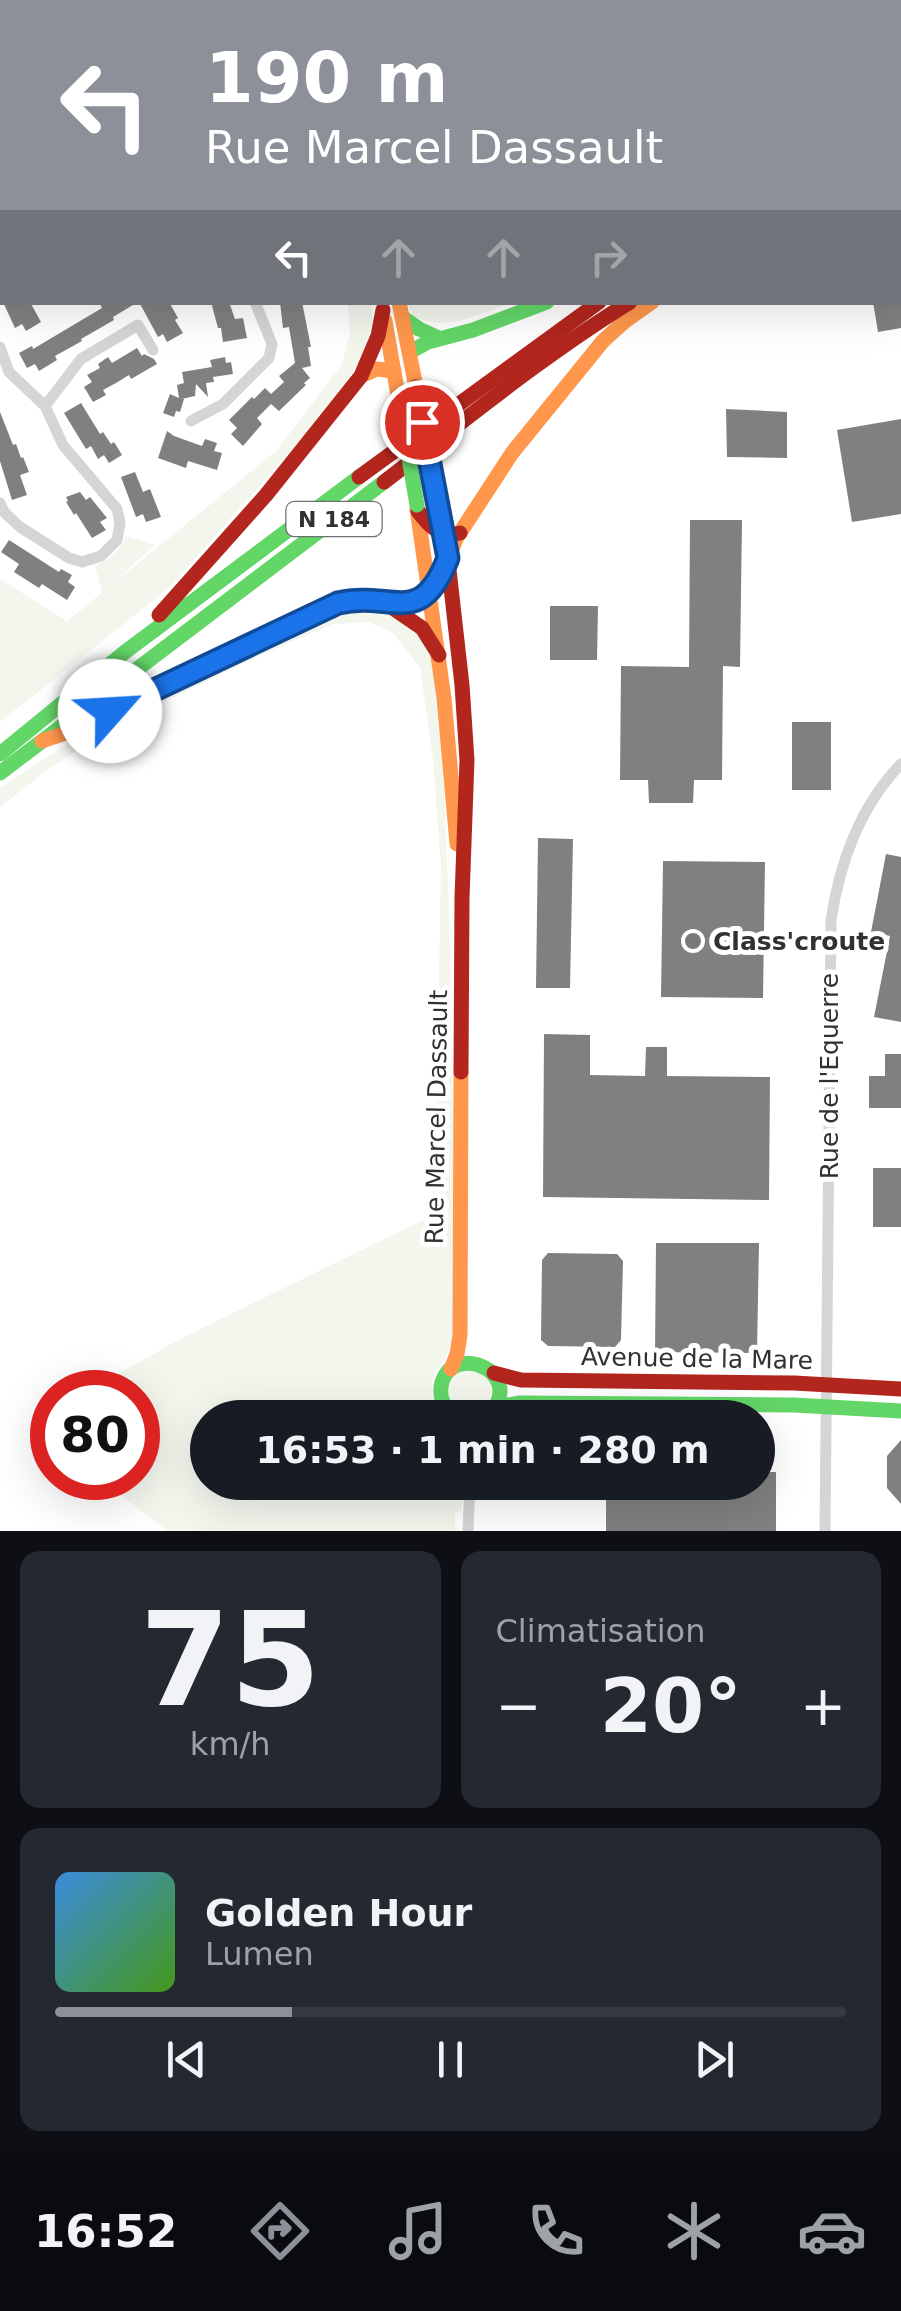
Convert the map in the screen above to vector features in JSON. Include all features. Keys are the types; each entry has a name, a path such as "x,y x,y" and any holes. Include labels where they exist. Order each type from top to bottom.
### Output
{"main road":[{"path":"361,376 376,368 394,371 420,345 539,305"},
{"name":"N 184","path":"0,754 125,652 595,305"},
{"name":"N 184","path":"0,773 518,379 625,305"},
{"path":"451,534 593,353 648,305"},
{"path":"125,652 266,495 361,376 378,336 382,306"},
{"name":"Rue Marcel Dassault","path":"382,306 439,655 462,898"},
{"path":"400,310 419,329 439,338"},
{"path":"42,741 75,730 326,607 347,600 412,602 429,592 448,558 451,534 435,493 400,310"},
{"path":"417,508 428,524 451,534"},
{"name":"Rue Marcel Dassault","path":"441,1400 440,1388 452,1368 460,1335 462,898 467,759 448,558"},
{"path":"386,603 422,628 439,655"},
{"path":"460,1335 464,1346 487,1369 500,1390 495,1400"},
{"name":"Avenue de la Mare","path":"452,1368 464,1363 522,1380 828,1384 901,1389"},
{"name":"Avenue de la Mare","path":"775,1406 901,1411"}],"street":[{"path":"191,422 223,404 269,358 272,344 256,305"},
{"path":"45,406 82,359 138,325 153,350"},
{"path":"0,347 9,372 45,406 62,445 117,509 117,540 100,556 82,562 69,558 20,527 0,503"},
{"name":"Rue de l'Equerre","path":"825,1531 831,921 838,879 850,844 877,794 901,764"},
{"path":"468,1531 469,1500"}],"shaded area":[{"path":"348,305 371,305 373,318 363,359 291,451 168,589 0,722 0,579 67,621 102,593 95,566 114,554 126,536 155,545 110,586 276,451 341,366 350,334"},
{"path":"407,305 504,305 450,322 437,323 414,316"},
{"path":"352,606 376,606 411,625 430,653 444,791 449,908 453,1117 450,1347 433,1379 434,1400 190,1400 190,1500 462,1500 462,1511 455,1512 455,1531 168,1531 127,1500 160,1500 160,1370 125,1370 182,1338 431,1216 441,867 433,759 420,668 393,633 369,622 333,624 104,731 0,807 0,788 93,727"},
{"path":"462,1372 478,1372 489,1383 488,1400 451,1399 451,1383"}],"building":[{"path":"4,305 32,305 41,322 26,331 22,324 15,328"},
{"path":"100,305 133,305 55,356 57,360 39,371 35,364 27,368 19,353 32,346 33,349 102,308"},
{"path":"141,305 171,305 178,318 175,320 183,333 167,342 163,334 158,337"},
{"path":"212,305 230,305 235,319 243,318 247,338 223,342"},
{"path":"280,305 303,305 311,366 302,368 310,378 279,411 271,404 257,418 262,424 243,446 231,434 237,428 229,420 265,388 271,394 284,382 279,376 295,363 289,327 283,328"},
{"path":"874,305 901,305 901,328 878,332"},
{"path":"137,348 142,356 157,364 103,390 106,395 93,402 84,387 92,382 87,375 100,368 98,364 108,357 112,363"},
{"path":"225,357 226,363 231,362 233,374 213,377 214,382 206,383 208,397 196,384 195,396 182,399 180,412 176,411 174,417 163,413 170,394 179,398 177,385 184,383 182,372 212,367 210,360"},
{"path":"81,403 100,434 103,432 111,444 114,442 122,455 109,463 104,455 98,459 91,446 86,449 64,413"},
{"path":"726,409 787,412 787,458 727,457"},
{"path":"0,412 29,472 20,475 27,495 12,500 0,461"},
{"path":"901,419 901,514 852,522 837,430"},
{"path":"167,431 202,446 205,439 217,443 214,451 222,453 217,470 188,461 186,468 158,458"},
{"path":"135,472 143,492 150,489 161,517 146,522 143,514 136,517 121,477"},
{"path":"80,492 86,500 90,497 107,518 100,522 106,530 92,538 66,502 66,497"},
{"path":"690,520 742,520 740,667 723,666 722,780 694,780 693,803 649,803 648,780 620,780 621,666 689,667"},
{"path":"9,540 59,572 61,569 72,575 68,582 75,587 67,600 14,572 19,564 1,552"},
{"path":"550,606 598,606 597,660 550,660"},
{"path":"792,722 831,722 831,790 792,790"},
{"path":"538,838 573,839 570,988 536,988"},
{"path":"886,854 901,857 901,1022 874,1017 890,936 871,932"},
{"path":"663,861 765,862 763,998 661,997"},
{"path":"544,1034 590,1035 590,1075 645,1076 646,1047 667,1047 667,1076 770,1077 769,1200 543,1197"},
{"path":"885,1054 901,1054 901,1108 869,1108 869,1076 885,1076"},
{"path":"873,1168 901,1168 901,1227 873,1227"},
{"path":"656,1243 759,1243 757,1353 655,1352"},
{"path":"548,1253 617,1254 623,1261 621,1340 615,1347 548,1346 541,1340 542,1260"},
{"path":"901,1440 901,1504 887,1488 887,1456"},
{"path":"776,1472 776,1531 606,1531 606,1500 775,1500"}],"traffic: fast":[{"path":"410,352 428,342 539,305"},
{"path":"402,317 439,338"},
{"path":"399,401 417,505"},
{"path":"0,754 125,652 359,477"},
{"path":"0,773 384,482"},
{"path":"443,1400 442,1382 448,1371 467,1363 478,1365 495,1377 500,1387 498,1400"},
{"path":"775,1405 901,1411"}],"traffic: slow":[{"path":"400,305 416,387"},
{"path":"42,741 75,730 326,607 347,600 405,603 427,595 441,575 456,539 512,453 603,341 648,305"},
{"path":"385,321 399,401"},
{"path":"361,376 377,369 394,371"},
{"path":"435,493 444,538"},
{"path":"417,509 444,698 457,844"},
{"path":"451,1369 460,1335 461,1072"}],"traffic: jam":[{"path":"359,477 595,305"},
{"path":"384,482 536,366 625,305"},
{"path":"159,615 266,495 361,376 378,336 383,310"},
{"path":"416,387 435,493"},
{"path":"418,511 436,530 460,533"},
{"path":"448,561 467,760 461,1072"},
{"path":"387,604 422,628 439,655"},
{"path":"494,1373 521,1380 794,1383 901,1389"}],"place":[{"name":"Class'croute","path":"693,941"}],"route":[{"path":"110,711 326,607 347,600 406,603 429,592 448,558 422,422"}]}
